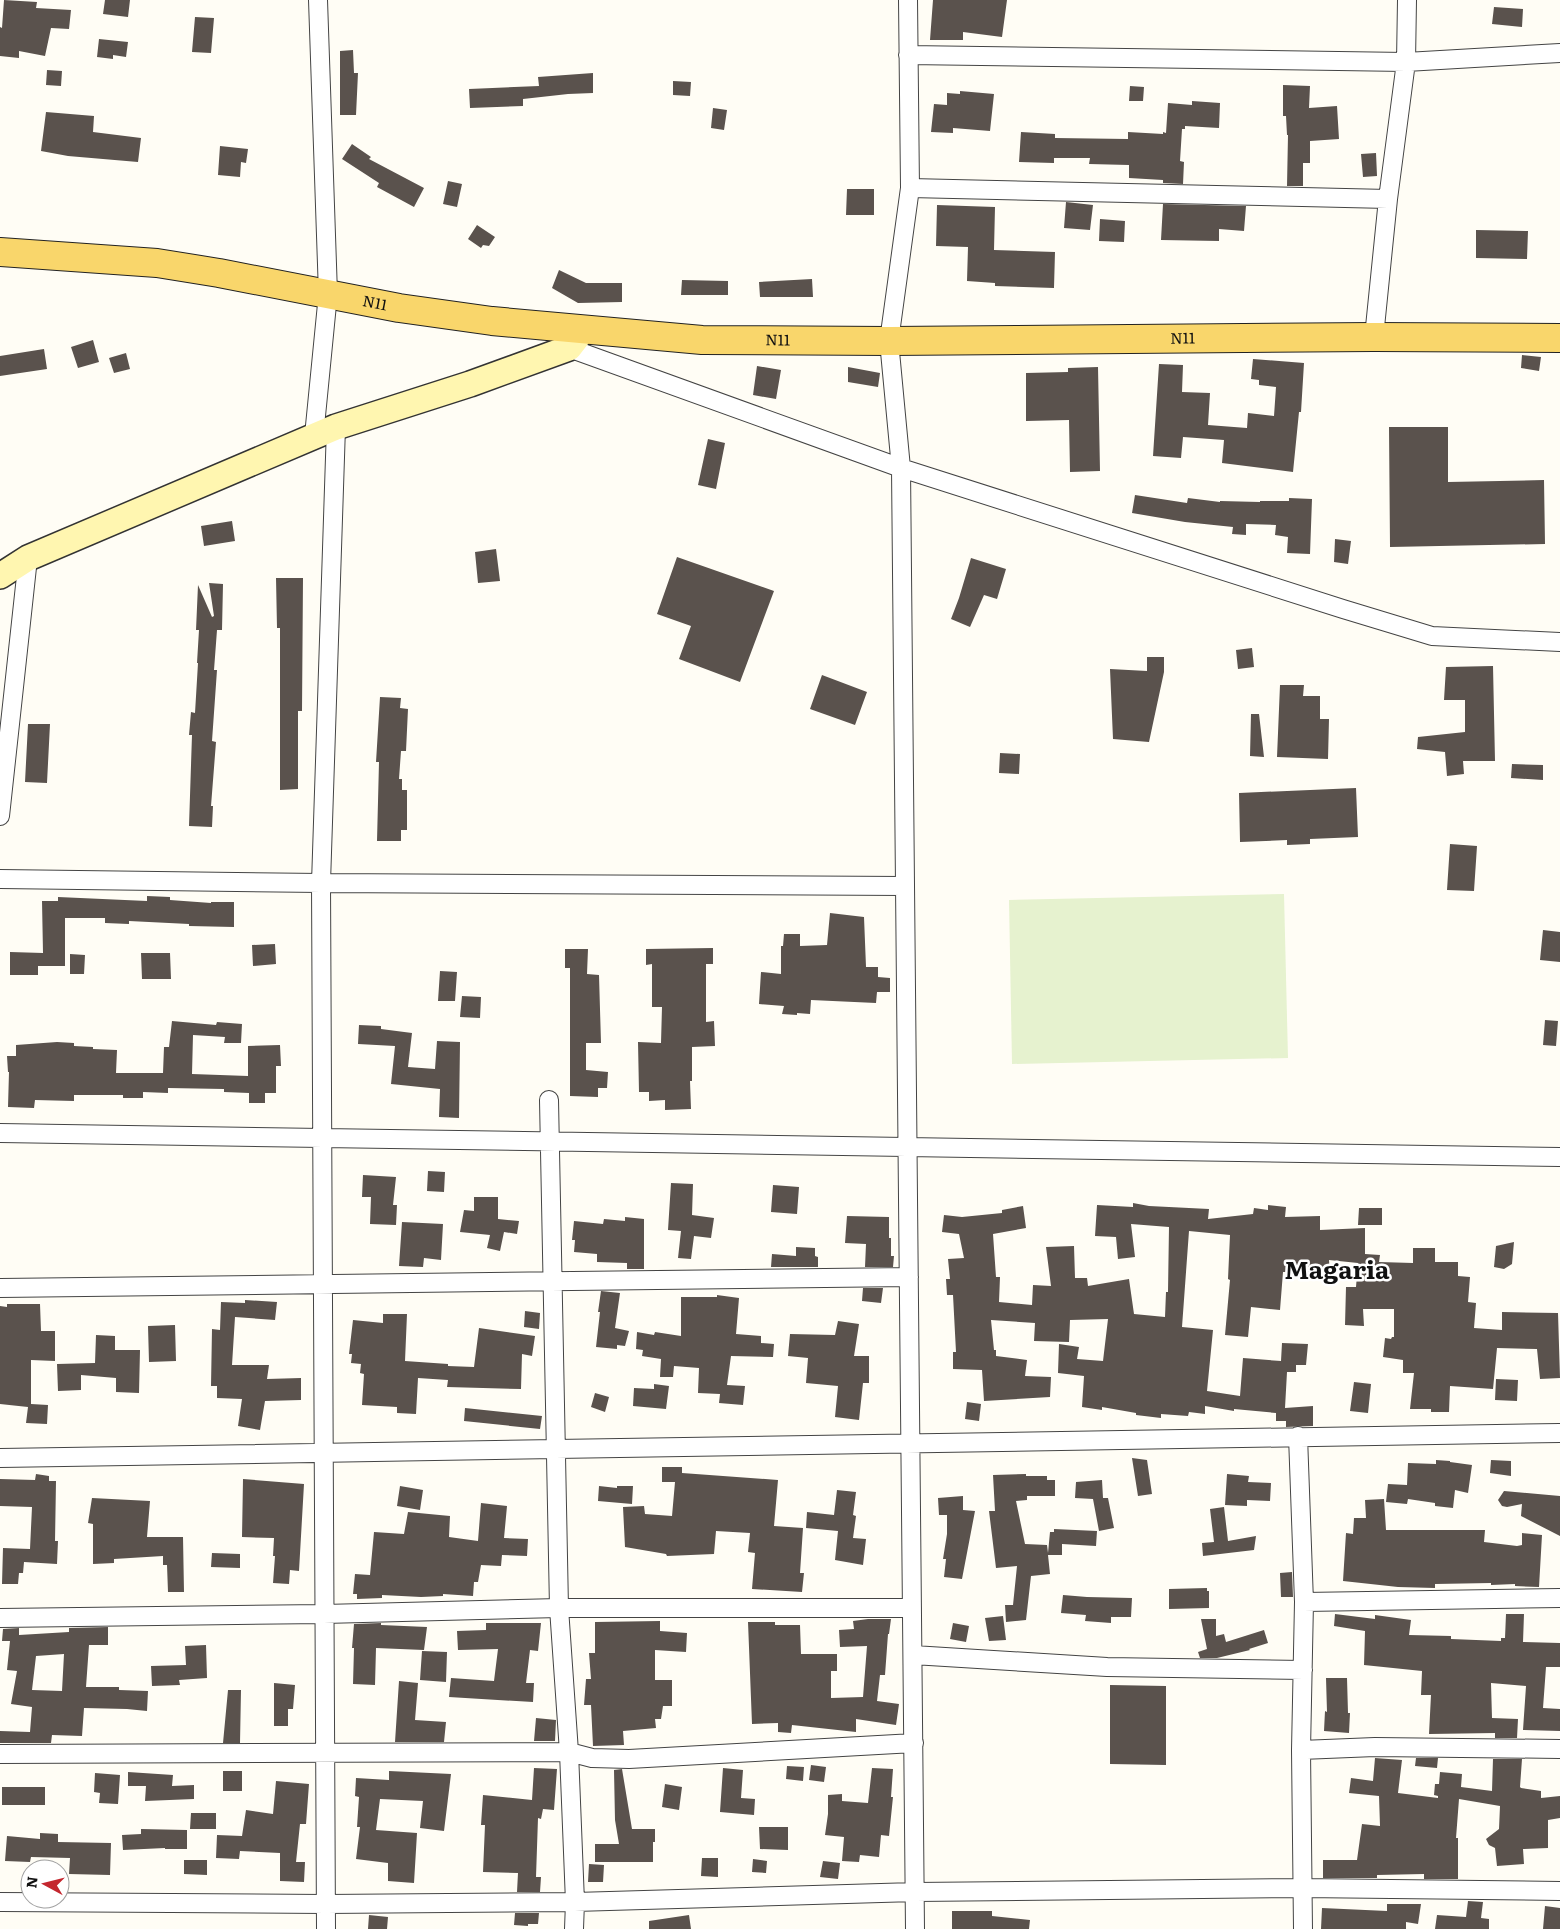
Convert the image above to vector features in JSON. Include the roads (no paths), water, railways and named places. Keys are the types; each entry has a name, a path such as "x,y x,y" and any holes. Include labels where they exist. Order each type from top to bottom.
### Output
{"main road":[{"name":"N11","path":"0,252 157,263 219,273 399,308 492,320 576,339 889,341 1374,337 1560,338"},
{"path":"0,576 28,558 314,436 336,427 470,384 576,339"}],"street":[{"path":"314,436 328,294 318,0"},
{"path":"908,0 910,188 889,341 902,468 915,1929"},
{"path":"1374,337 1388,199 1406,62 1406,0"},
{"path":"908,55 1406,62 1560,53"},
{"path":"910,188 1388,199"},
{"path":"576,339 902,468 1343,609 1432,636 1560,642"},
{"path":"326,1929 321,883 336,427"},
{"path":"0,816 28,558"},
{"path":"0,879 321,883 906,886"},
{"path":"549,1100 559,1608 569,1752 575,1902 574,1929"},
{"path":"0,1133 1560,1157"},
{"path":"0,1288 909,1277"},
{"path":"0,1458 1560,1432"},
{"path":"1298,1436 1304,1602 1301,1750 1302,1929"},
{"path":"1304,1602 1560,1598"},
{"path":"0,1618 324,1614 559,1608 912,1608"},
{"path":"912,1655 1107,1667 1303,1670"},
{"path":"0,1754 569,1752 592,1758 629,1759 914,1743"},
{"path":"1301,1750 1375,1746 1560,1749"},
{"path":"0,1902 326,1904 575,1902 915,1892 1302,1888 1560,1891"}],"district":[{"name":"Magaria","path":"1337,1270"}]}
